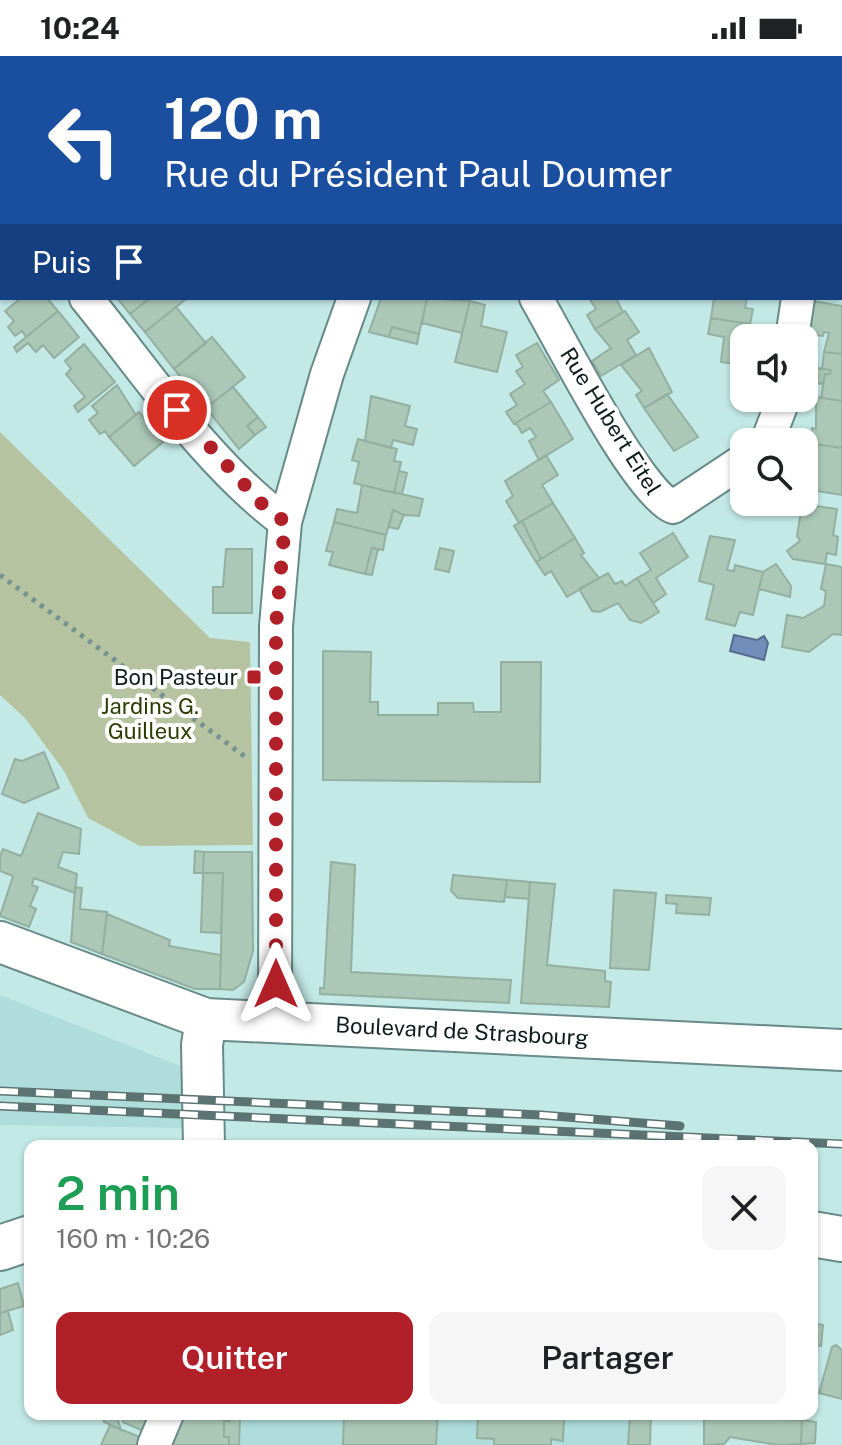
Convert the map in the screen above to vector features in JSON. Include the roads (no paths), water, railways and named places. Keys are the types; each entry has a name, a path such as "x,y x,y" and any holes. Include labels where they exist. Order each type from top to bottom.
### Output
{"main road":[{"path":"818,1231 842,1225"},
{"path":"818,1233 842,1239"},
{"path":"0,1248 24,1240"}],"street":[{"path":"88,300 214,454 261,503 285,522"},
{"path":"275,1023 276,626 285,522 327,374 353,300"},
{"name":"Rue Hubert Eitel","path":"537,300 611,429 659,501 673,507 730,469"},
{"path":"794,324 798,300"},
{"name":"Boulevard de Strasbourg","path":"0,942 206,1019 842,1050"},
{"path":"204,1140 202,1045 206,1019"},
{"path":"154,1445 164,1420"}],"water":[{"path":"734,635 757,640 764,636 768,643 764,660 730,651"}],"railway":[{"path":"0,1091 541,1115 680,1126"},
{"path":"0,1106 753,1140"},
{"path":"818,1143 842,1144"}],"place":[{"name":"Bon Pasteur","path":"254,677"}],"park label":[{"name":"Jardins G. Guilleux","path":"150,718"}]}
